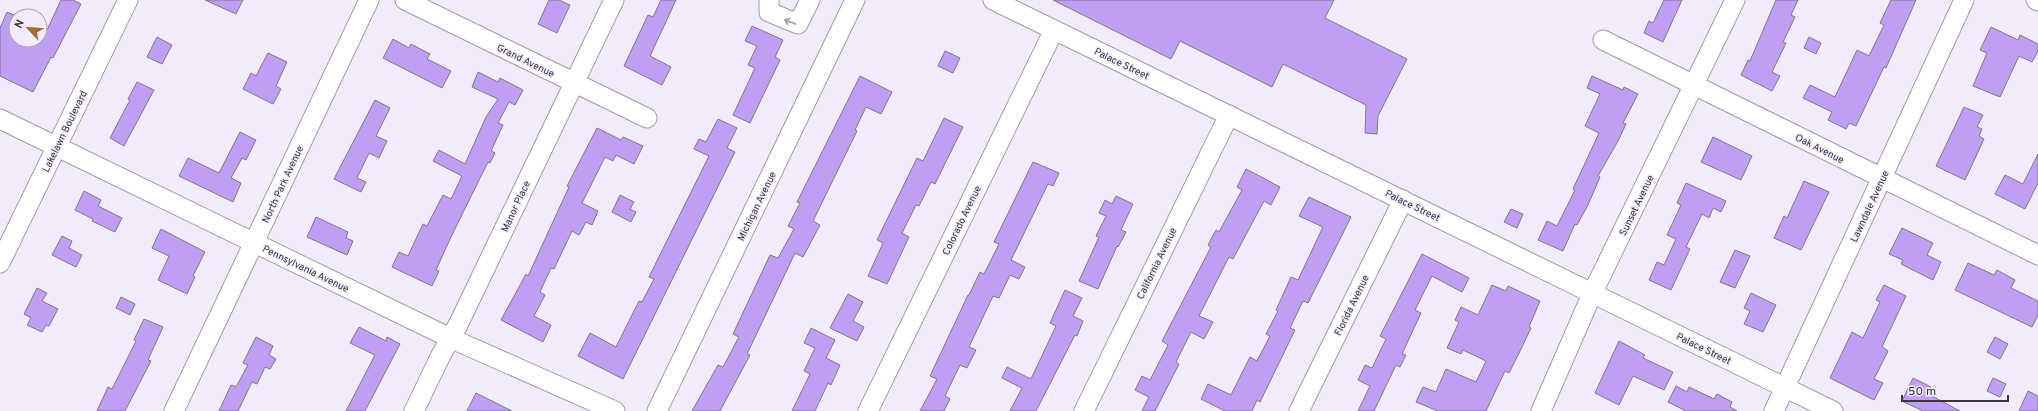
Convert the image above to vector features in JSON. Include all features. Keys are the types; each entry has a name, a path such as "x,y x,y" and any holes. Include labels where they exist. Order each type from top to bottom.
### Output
{"street":[{"name":"Lakelawn Boulevard","path":"0,263 128,0"},
{"name":"North Park Avenue","path":"174,411 369,0"},
{"name":"Grand Avenue","path":"405,0 647,118"},
{"name":"Manor Place","path":"414,411 450,338 458,326 614,0"},
{"path":"769,0 769,12 789,22 798,24 810,0"},
{"name":"Michigan Avenue","path":"657,411 855,0"},
{"name":"Palace Street","path":"993,0 1833,411"},
{"name":"Sunset Avenue","path":"1541,411 1592,294 1735,0"},
{"name":"Lawndale Avenue","path":"1774,411 1964,0"},
{"name":"Colorado Avenue","path":"868,411 1054,30"},
{"name":"Oak Avenue","path":"1603,40 1881,179 2038,255"},
{"name":"California Avenue","path":"1084,411 1229,115"},
{"name":"Pennsylvania Avenue","path":"0,119 450,338 615,411"},
{"name":"Florida Avenue","path":"1299,411 1403,200"}],"building":[{"path":"61,0 73,0 81,4 53,58 51,57 33,92 0,76 0,28 7,12 8,48 48,48 48,28"},
{"path":"205,0 243,0 236,14"},
{"path":"549,0 559,0 570,5 557,33 538,24"},
{"path":"661,0 676,0 650,56 671,67 662,85 624,66 648,15 653,17"},
{"path":"1053,0 1334,0 1325,18 1407,59 1378,116 1377,134 1365,133 1366,105 1283,64 1272,87 1180,41 1171,59"},
{"path":"1664,0 1682,0 1663,42 1644,33 1649,21 1653,23"},
{"path":"1776,0 1798,0 1791,15 1795,17 1783,42 1786,43 1772,72 1780,76 1772,91 1741,75 1748,60 1750,61"},
{"path":"1891,0 1916,0 1886,68 1884,67 1856,126 1849,123 1846,129 1828,120 1832,112 1803,98 1810,85 1835,97 1857,50 1869,56 1884,25 1880,23"},
{"path":"752,26 783,40 775,57 780,60 750,123 733,115 755,68 748,65 757,46 745,41"},
{"path":"1991,27 2018,40 2020,35 2038,44 2038,51 2032,62 2019,56 2000,97 1973,86 1987,53 1980,50"},
{"path":"157,37 172,45 162,64 147,57"},
{"path":"1809,37 1821,43 1816,54 1804,48"},
{"path":"393,39 409,48 411,44 430,54 427,59 451,71 442,88 383,58"},
{"path":"945,51 960,58 953,73 938,66"},
{"path":"268,53 287,62 276,86 281,89 273,104 243,89 251,73 256,76"},
{"path":"478,72 498,82 500,78 523,90 515,105 509,102 498,123 503,125 491,151 495,153 490,163 488,162 451,237 436,270 439,271 432,286 392,267 399,252 408,256 423,224 427,226 443,195 451,199 462,176 433,161 439,150 465,164 486,117 498,99 472,87"},
{"path":"860,76 892,92 881,114 866,107 855,130 857,131 813,221 820,225 803,257 795,253 747,354 750,355 720,411 692,411 718,365 723,367 739,337 733,334 770,255 778,258 794,229 788,226 800,203 797,202"},
{"path":"1592,76 1623,90 1624,87 1638,94 1623,123 1626,124 1618,141 1598,176 1600,177 1588,205 1577,225 1575,224 1563,251 1538,240 1547,221 1557,226 1575,190 1573,189 1599,133 1585,126 1600,94 1587,88"},
{"path":"137,82 154,90 124,146 110,138 130,100 128,99"},
{"path":"375,100 390,108 376,136 387,141 379,158 369,153 357,178 366,182 361,192 334,179"},
{"path":"1964,107 1983,115 1977,127 1982,129 1979,136 1984,139 1965,180 1936,166"},
{"path":"944,118 963,127 935,184 931,182 919,206 916,205 902,233 909,237 887,284 868,276 883,243 877,240 917,158 923,161"},
{"path":"718,119 737,128 727,148 735,152 623,379 578,356 590,333 616,347 639,301 642,302 654,279 649,277 709,156 694,149 699,139 706,142"},
{"path":"597,128 621,140 623,137 643,146 634,164 616,155 613,161 605,157 582,203 598,211 592,225 586,222 579,235 572,231 554,269 551,268 540,292 545,295 534,316 551,325 543,342 501,320 526,274 528,276 569,187 567,186"},
{"path":"240,132 256,140 246,160 242,158 231,178 241,183 233,202 179,176 188,158 219,173"},
{"path":"1713,137 1752,156 1741,180 1701,162"},
{"path":"2038,154 2038,183 2025,209 1995,194 2005,175 2023,184"},
{"path":"1033,162 1059,173 1053,186 1048,184 1011,260 1025,267 1019,279 1010,275 999,298 993,296 969,347 976,350 967,368 960,365 945,396 950,399 944,411 920,411 937,379 930,376 980,272 984,274 999,244 994,242"},
{"path":"1246,169 1280,187 1271,205 1264,201 1233,259 1229,257 1199,316 1213,322 1204,339 1191,332 1176,362 1179,364 1155,411 1142,411 1149,397 1135,390 1142,376 1150,380 1168,345 1162,341 1211,247 1208,245 1216,230 1219,232 1242,190 1237,187"},
{"path":"1804,181 1829,192 1801,250 1774,238 1784,216 1787,218"},
{"path":"1686,183 1726,201 1721,212 1713,208 1709,218 1702,214 1686,247 1690,249 1671,290 1649,280 1657,262 1664,265 1676,239 1667,235 1681,205 1677,203"},
{"path":"84,191 101,200 98,206 122,218 115,232 92,221 93,219 75,210"},
{"path":"620,195 634,202 630,209 636,212 631,222 612,212"},
{"path":"1116,196 1133,204 1121,230 1126,232 1118,247 1117,246 1098,289 1079,281 1099,237 1096,236 1106,216 1099,213 1105,200 1112,204"},
{"path":"1309,197 1351,217 1308,303 1303,301 1290,328 1295,330 1260,402 1257,400 1252,411 1225,411 1201,399 1208,384 1231,395 1250,357 1257,361 1270,336 1266,334 1278,311 1276,310 1291,277 1298,280 1323,227 1299,216"},
{"path":"1511,209 1523,214 1517,228 1504,222"},
{"path":"316,217 348,232 346,238 353,241 347,255 307,237"},
{"path":"1902,228 1933,243 1927,255 1941,262 1933,280 1901,264 1903,260 1889,254"},
{"path":"161,229 205,252 193,276 195,277 187,294 158,280 169,256 152,248"},
{"path":"62,236 72,241 69,248 82,255 76,267 52,255"},
{"path":"1735,250 1750,256 1735,288 1720,282"},
{"path":"1422,254 1469,278 1462,292 1432,276 1415,310 1421,313 1402,354 1406,355 1400,367 1396,365 1374,411 1358,411 1370,386 1358,380 1365,365 1372,368 1386,339 1380,336"},
{"path":"1968,263 1994,275 1997,270 2015,280 2011,288 2038,301 2038,315 2032,327 1955,290"},
{"path":"1492,285 1506,291 1508,286 1540,301 1529,327 1531,328 1522,347 1509,373 1505,371 1486,411 1438,411 1416,402 1423,387 1436,392 1446,369 1476,382 1486,361 1463,350 1461,354 1447,348 1459,322 1455,320 1461,307 1478,315"},
{"path":"1884,285 1906,296 1882,347 1888,351 1874,379 1883,383 1874,400 1830,378 1852,332 1863,338 1880,302 1876,300"},
{"path":"37,288 47,293 42,301 58,309 49,326 46,325 42,332 27,325 31,318 24,314"},
{"path":"1065,290 1082,298 1073,316 1083,321 1077,336 1075,335 1036,411 1010,411 1022,388 1002,378 1007,367 1031,379 1056,326 1050,323"},
{"path":"1751,293 1776,305 1763,332 1744,324 1750,311 1744,308"},
{"path":"848,294 863,302 853,321 864,327 857,341 830,328"},
{"path":"121,297 135,304 130,315 116,308"},
{"path":"144,319 163,327 148,360 151,361 125,411 97,411 108,387 112,389 136,341 134,340"},
{"path":"359,327 386,341 387,337 400,344 365,411 346,411 375,355 350,343"},
{"path":"811,328 835,340 826,358 840,365 831,385 828,383 815,411 792,411 810,374 804,371 815,348 804,343"},
{"path":"256,337 273,346 269,355 276,359 270,369 265,367 257,384 252,382 238,411 219,411 231,385 236,387 248,365 243,363"},
{"path":"1995,337 2008,344 2000,359 1987,352"},
{"path":"1619,341 1645,355 1643,358 1673,372 1664,390 1633,376 1619,405 1595,393"},
{"path":"1913,378 1931,387 1928,394 1960,411 1923,411 1902,401"},
{"path":"1993,378 2006,384 2000,397 1987,391"},
{"path":"1676,386 1687,392 1689,387 1714,399 1717,394 1732,402 1730,407 1737,411 1686,411 1668,402"},
{"path":"2028,391 2038,396 2038,411 2019,411"},
{"path":"476,393 512,411 467,411"}]}
